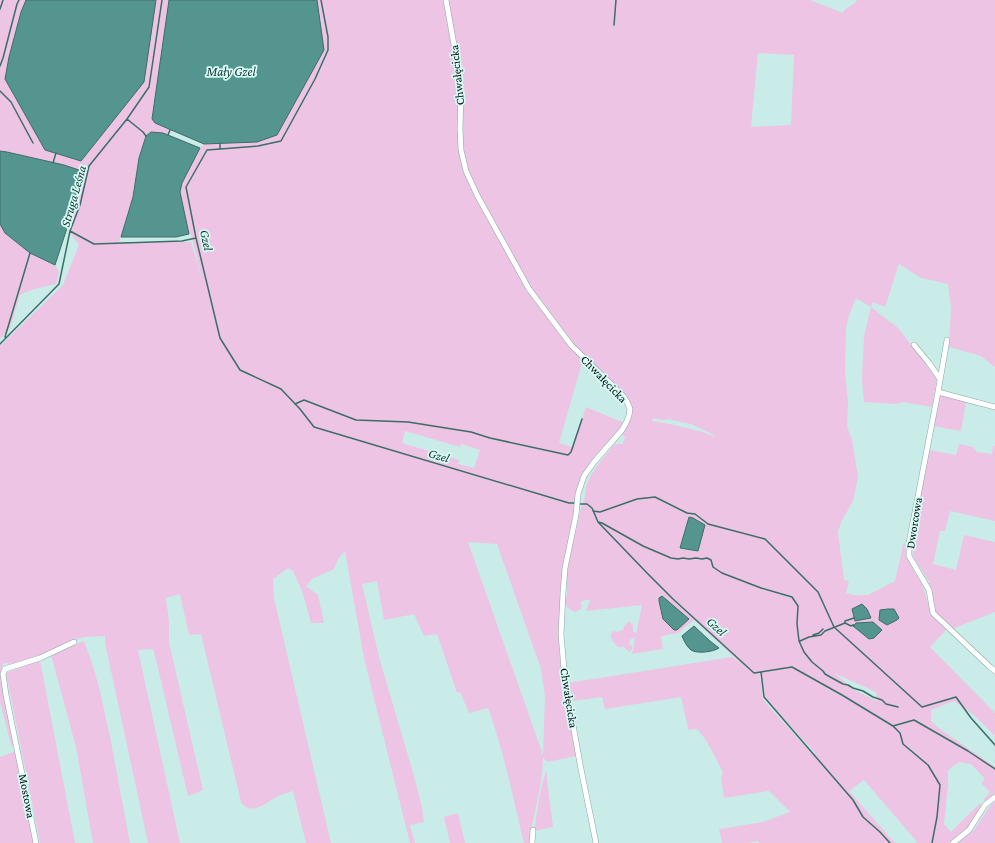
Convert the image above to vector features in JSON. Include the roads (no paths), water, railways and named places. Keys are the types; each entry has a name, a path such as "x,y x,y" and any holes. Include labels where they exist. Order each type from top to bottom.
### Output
{"street":[{"name":"Chwałęcicka","path":"446,0 460,78 460,136 461,150 466,171 477,195 529,289 571,345 623,396 629,406 630,412 622,430 599,456 584,476 581,484 565,568 561,618 562,650 566,686 596,843"},
{"name":"Dworcowa","path":"947,340 909,543 909,556 929,590 933,613 995,671"},
{"path":"914,345 940,379"},
{"path":"938,392 995,407"},
{"name":"Mostowa","path":"36,843 3,674 5,669 40,658 74,642"},
{"path":"953,843 969,830 985,805 995,797"},
{"path":"532,843 533,830"}],"water":[{"path":"26,0 156,0 144,82 81,161 45,150 5,79 9,57 21,12"},
{"name":"Mały Gzel","path":"169,0 317,0 324,50 277,135 257,142 204,144 155,123 152,119"},
{"path":"151,132 163,133 200,148 182,183 180,192 189,234 176,237 121,237 133,197 139,158 146,136"},
{"path":"0,151 64,165 82,171 67,228 55,265 30,253 5,233 0,224"},
{"path":"689,517 705,525 698,551 680,548"},
{"path":"662,596 689,619 677,630 674,630 663,619 659,601 659,598"},
{"path":"862,604 867,609 871,618 855,621 852,609"},
{"path":"894,609 899,618 887,625 879,620 880,610"},
{"path":"873,622 882,630 874,638 869,639 853,626 856,623"},
{"path":"694,626 719,648 713,651 705,652 691,650 682,636"}],"waterway":[{"path":"0,9 3,0"},
{"path":"0,66 19,0"},
{"name":"Struga Leśna","path":"0,344 59,284 70,231 80,205 89,166 127,119 149,87 162,0"},
{"name":"Gzel","path":"321,0 328,37 328,50 315,79 281,141 258,146 207,150 186,187 196,238 220,338 240,370 281,389 300,409 314,427 569,503 575,503"},
{"path":"614,25 616,0"},
{"path":"0,91 11,102 33,143"},
{"path":"127,119 146,136"},
{"path":"168,135 170,130"},
{"name":"Gzel","path":"220,144 220,149"},
{"path":"53,163 56,153"},
{"path":"70,231 94,244 182,241 196,238"},
{"path":"5,337 30,253"},
{"path":"295,404 304,400 356,420 408,422 471,432 490,438 568,455 571,452 582,419"},
{"path":"593,511 600,512 637,499 655,497 687,513 695,514 708,524 765,539 818,592 834,627 922,707 956,697 971,718 995,745"},
{"name":"Gzel","path":"579,504 587,504 592,508 598,522 647,573 673,599 754,673 792,667 893,726 900,733 903,744 928,765 940,785 937,817 932,843"},
{"path":"598,522 643,546 671,558 707,558 711,560 713,567 722,573 761,588 792,597 798,606 797,624 799,641 804,652 812,662 825,674 843,684 863,691 882,700 886,704 898,707"},
{"path":"845,623 845,621 854,618"},
{"path":"809,637 821,635 825,631 845,623 851,626 854,625"},
{"path":"813,635 819,633 823,629"},
{"path":"800,641 809,637"},
{"path":"761,672 764,697 853,800 863,817 890,843"},
{"path":"893,726 914,720 968,751 995,769"}]}
